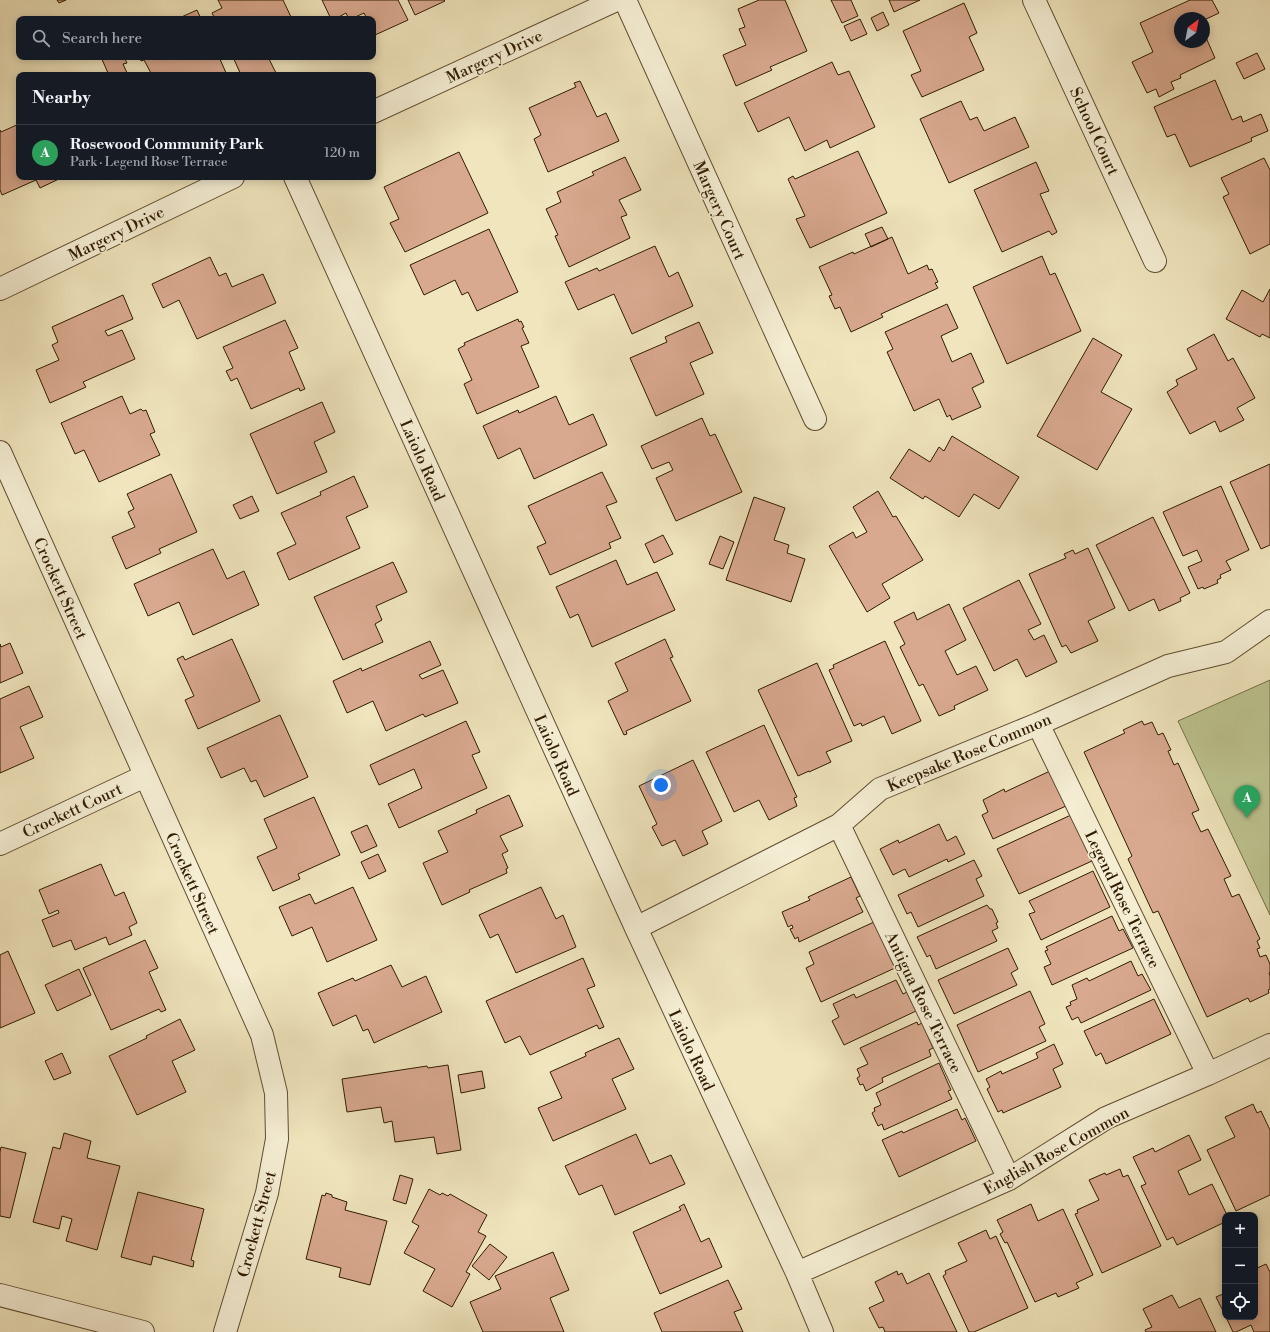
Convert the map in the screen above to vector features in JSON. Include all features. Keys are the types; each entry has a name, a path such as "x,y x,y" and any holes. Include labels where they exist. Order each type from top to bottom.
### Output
{"street":[{"name":"Margery Drive","path":"376,111 616,0"},
{"name":"Margery Court","path":"625,0 815,419"},
{"name":"School Court","path":"1034,0 1155,261"},
{"name":"Margery Drive","path":"0,289 227,180"},
{"name":"Laiolo Road","path":"296,180 636,928 797,1273 822,1332"},
{"name":"Crockett Street","path":"0,452 262,1035 276,1093 277,1139 268,1193 225,1332"},
{"name":"Keepsake Rose Common","path":"636,928 838,825 880,789 1038,724 1168,666 1226,652 1270,621"},
{"name":"Legend Rose Terrace","path":"1038,724 1208,1074"},
{"name":"Crockett Court","path":"0,844 145,776"},
{"name":"Antigua Rose Terrace","path":"838,825 1009,1179"},
{"name":"English Rose Common","path":"797,1273 1009,1179 1106,1118 1208,1074 1270,1045"},
{"path":"0,1296 143,1332"}],"green space":[{"path":"1270,680 1270,915 1178,721"}],"building":[{"path":"57,0 66,0 59,3"},
{"path":"218,0 283,0 291,16 214,16 212,13 222,8"},
{"path":"322,0 398,0 408,20 376,35 376,16 366,16 364,13 358,16 348,16 346,13 340,16 330,16"},
{"path":"408,0 444,0 445,1 415,15"},
{"path":"759,0 785,0 807,51 770,67 772,70 736,86 723,55 746,45 739,29 745,27 738,9"},
{"path":"831,0 851,0 858,16 842,23"},
{"path":"889,0 920,0 894,12"},
{"path":"1190,0 1212,0 1219,13 1210,17 1210,12 1174,12 1174,48 1210,48 1210,47 1215,58 1180,75 1181,78 1171,82 1174,89 1159,97 1156,89 1147,93 1132,62 1153,52 1140,23"},
{"path":"964,3 977,33 969,37 984,70 922,97 911,75 921,71 903,31"},
{"path":"197,10 200,16 184,16"},
{"path":"883,12 889,25 877,31 871,18"},
{"path":"860,19 867,34 851,41 844,26"},
{"path":"1257,53 1265,69 1244,79 1236,63"},
{"path":"102,60 126,60 127,63 123,64 127,72 108,72"},
{"path":"144,60 220,60 226,72 150,72"},
{"path":"234,60 270,60 276,72 240,72"},
{"path":"832,62 838,75 849,71 875,127 830,148 827,140 805,151 789,117 758,132 744,103"},
{"path":"1215,80 1232,120 1241,116 1243,122 1261,114 1268,131 1251,138 1252,141 1190,167 1175,134 1167,137 1154,107"},
{"path":"580,81 597,117 606,113 619,141 548,172 534,139 541,135 529,108 576,87 574,83"},
{"path":"961,101 970,120 977,117 984,131 1015,117 1029,147 949,183 920,119"},
{"path":"16,125 16,180 36,180 2,195 0,190 0,130 1,132"},
{"path":"858,151 887,213 810,248 796,219 805,216 788,179 793,176 795,179"},
{"path":"459,152 488,213 405,252 390,223 399,219 384,187"},
{"path":"625,157 641,190 619,200 627,215 621,217 630,238 569,267 555,236 558,235 546,209 561,202 557,192 594,175 592,172"},
{"path":"1264,158 1270,170 1270,244 1250,254 1223,197 1229,194 1221,178"},
{"path":"1036,162 1049,191 1040,194 1057,232 1052,235 1049,231 1002,252 974,190"},
{"path":"36,180 57,180 40,188"},
{"path":"882,227 888,239 871,247 865,234"},
{"path":"489,229 518,292 477,311 468,292 462,295 455,280 424,295 410,265"},
{"path":"892,237 908,274 927,265 929,270 932,269 938,282 935,283 938,288 881,314 883,317 851,332 840,307 835,309 829,296 832,295 819,267 853,252 854,254"},
{"path":"655,246 669,277 678,272 693,306 632,334 614,294 578,310 565,282 597,268 599,271"},
{"path":"1042,256 1050,275 1055,273 1081,331 1007,364 973,287"},
{"path":"210,257 219,276 226,273 232,287 263,274 276,303 197,339 179,300 163,308 152,284"},
{"path":"1270,289 1270,338 1262,334 1260,337 1226,319 1242,290 1263,302"},
{"path":"123,295 133,319 105,331 108,336 122,330 135,359 83,382 86,387 50,403 36,370 59,360 52,345 58,342 52,327"},
{"path":"947,304 958,328 941,336 952,362 971,353 984,382 972,388 981,407 952,420 950,415 947,417 939,399 914,411 887,352 893,349 885,332"},
{"path":"518,319 524,327 522,328 529,343 521,346 539,387 477,414 464,384 472,380 458,349 465,345 464,343"},
{"path":"285,320 298,348 289,352 305,389 300,391 299,388 251,409 237,378 231,381 226,371 233,368 223,347"},
{"path":"699,322 713,353 690,363 704,394 656,416 630,358 667,342 665,337"},
{"path":"1214,334 1228,361 1233,358 1255,398 1237,408 1244,420 1220,432 1215,421 1190,434 1167,392 1178,385 1176,380 1197,369 1187,349"},
{"path":"1093,338 1122,355 1101,392 1132,409 1097,470 1037,436"},
{"path":"122,396 130,414 141,409 143,411 146,410 155,432 150,434 160,455 99,482 84,450 75,454 61,423"},
{"path":"556,396 569,425 593,414 607,445 534,479 520,448 498,459 483,426 518,410 519,413"},
{"path":"322,402 335,432 314,442 327,472 277,494 250,434"},
{"path":"702,418 710,436 715,434 742,492 676,521 656,478 673,470 669,462 652,469 641,446"},
{"path":"952,436 1019,477 999,509 974,494 959,517 925,496 923,499 890,478 909,449 930,462 939,447 944,451"},
{"path":"1270,464 1270,545 1261,549 1230,482"},
{"path":"602,472 617,502 606,506 621,538 609,543 611,548 550,575 537,547 546,543 528,506"},
{"path":"171,474 197,532 159,549 161,553 126,569 112,537 135,527 128,512 134,509 127,494"},
{"path":"354,476 368,507 346,517 360,548 289,580 277,553 296,544 281,513 321,495 320,492"},
{"path":"1221,486 1249,550 1226,561 1231,570 1220,575 1221,578 1217,580 1218,583 1204,589 1203,587 1198,589 1188,567 1202,561 1197,550 1183,556 1163,512"},
{"path":"878,491 893,517 896,516 923,560 882,584 890,598 867,612 829,546 853,532 856,538 867,532 853,507"},
{"path":"252,496 259,511 240,519 233,505"},
{"path":"754,497 785,508 774,540 789,545 787,553 805,559 791,602 726,580"},
{"path":"1153,517 1190,593 1180,598 1181,601 1159,611 1154,599 1129,611 1096,545"},
{"path":"663,535 673,554 654,563 645,544"},
{"path":"720,536 734,542 723,569 709,564"},
{"path":"1088,548 1115,608 1088,621 1098,641 1071,653 1066,645 1062,647 1029,574 1066,558 1064,554 1073,550 1075,554"},
{"path":"213,549 227,579 244,571 259,605 193,635 179,602 148,616 134,584"},
{"path":"616,560 627,585 657,572 675,610 592,647 578,614 570,618 556,587"},
{"path":"393,562 407,592 376,606 382,620 375,624 383,642 343,660 314,597"},
{"path":"1019,580 1041,624 1028,630 1034,640 1044,635 1057,662 1026,677 1017,659 994,671 963,608"},
{"path":"949,604 966,640 945,651 957,675 976,666 988,690 954,706 955,709 939,716 923,684 919,686 900,647 905,644 894,622 914,612 917,620"},
{"path":"232,639 260,701 198,729 185,700 194,696 177,659 183,656 185,660"},
{"path":"665,639 673,657 670,658 691,701 626,731 627,734 624,735 608,701 628,691 615,663"},
{"path":"430,641 441,665 419,675 422,679 443,670 458,703 425,717 423,714 386,731 373,701 347,713 333,681 361,668 362,671"},
{"path":"885,641 921,721 892,734 884,716 862,726 861,723 854,726 829,670 834,668 833,665"},
{"path":"10,643 23,673 0,683 0,644 1,647"},
{"path":"817,663 852,741 826,752 831,762 798,776 758,690"},
{"path":"29,686 43,717 20,727 34,758 0,773 0,699"},
{"path":"280,715 308,777 264,797 256,780 251,782 244,768 221,778 207,748"},
{"path":"466,721 480,752 472,755 487,788 399,828 388,804 422,788 414,769 379,785 370,765"},
{"path":"1142,721 1144,725 1152,722 1158,735 1163,733 1171,750 1168,751 1174,765 1178,763 1199,810 1192,813 1201,832 1208,829 1231,876 1224,879 1232,897 1239,894 1260,939 1257,941 1260,948 1257,949 1260,957 1266,955 1270,964 1269,993 1250,1002 1248,998 1207,1017 1158,911 1153,913 1128,859 1132,856 1084,752 1125,733 1123,730"},
{"path":"764,725 797,797 794,798 797,806 769,820 759,800 734,812 706,752"},
{"path":"693,760 722,821 702,831 708,844 683,856 675,840 662,846 652,827 657,824 639,786"},
{"path":"1050,771 1066,806 993,839 982,815 988,812 983,800 1004,789 1005,792"},
{"path":"509,795 523,826 500,836 508,851 502,854 508,868 506,869 507,873 469,890 470,892 442,905 423,863 448,852 438,831 477,813 476,810"},
{"path":"314,797 340,855 298,874 300,879 273,891 257,857 277,848 264,819"},
{"path":"1071,815 1092,861 1019,894 997,849"},
{"path":"939,824 947,841 956,836 965,854 948,862 947,859 909,877 905,869 893,875 880,849 898,840 899,843"},
{"path":"367,825 377,846 361,853 351,832"},
{"path":"378,854 386,871 369,879 361,862"},
{"path":"974,860 982,876 976,879 984,896 918,927 911,912 907,914 898,895"},
{"path":"101,864 115,896 124,892 137,923 129,927 132,935 109,945 106,937 75,950 71,940 53,947 42,920 59,913 58,910 49,914 39,890"},
{"path":"1093,871 1110,907 1041,940 1029,914 1035,912 1029,901"},
{"path":"851,877 860,896 856,898 863,912 799,942 798,937 795,939 790,929 793,928 792,925 788,927 782,912 810,900 808,897"},
{"path":"353,887 377,940 327,962 312,927 292,936 279,907 310,894 315,904"},
{"path":"541,887 556,919 563,915 576,947 516,973 498,934 490,938 479,915"},
{"path":"987,905 990,909 992,909 998,922 996,923 998,928 992,931 997,941 936,969 930,955 927,957 917,937"},
{"path":"1112,916 1119,931 1123,929 1133,948 1052,985 1044,967 1051,964 1045,951 1048,950 1046,947"},
{"path":"874,922 895,968 821,1002 806,968 814,964 809,952"},
{"path":"145,940 158,968 149,972 166,1010 161,1012 159,1009 111,1030 83,968"},
{"path":"1008,948 1018,969 1011,973 1017,985 954,1014 938,980"},
{"path":"8,951 35,1013 0,1028 0,955"},
{"path":"583,958 595,986 587,989 604,1027 599,1029 597,1025 530,1055 520,1036 505,1043 486,1001"},
{"path":"1131,961 1138,976 1142,974 1151,990 1081,1023 1078,1017 1072,1020 1066,1007 1071,1005 1070,1002 1077,999 1072,985 1087,978 1089,981"},
{"path":"391,965 402,987 426,976 442,1012 374,1043 368,1029 363,1031 356,1015 333,1026 318,993 353,978 355,981"},
{"path":"79,969 91,995 57,1011 45,985"},
{"path":"896,980 903,994 907,992 916,1011 844,1045 832,1021 839,1017 833,1004 854,994 856,998"},
{"path":"1030,991 1045,1024 1039,1027 1046,1041 978,1072 957,1025"},
{"path":"1154,999 1171,1034 1106,1064 1101,1053 1096,1056 1084,1031"},
{"path":"180,1019 195,1050 172,1061 186,1092 137,1115 109,1056 147,1038 146,1036"},
{"path":"917,1022 918,1025 922,1023 933,1048 929,1050 931,1056 882,1078 883,1082 866,1091 863,1084 860,1085 857,1078 860,1076 857,1069 868,1064 860,1048"},
{"path":"619,1038 634,1069 612,1079 626,1109 553,1141 538,1108 562,1098 550,1072 586,1056 585,1053"},
{"path":"1054,1044 1063,1064 1053,1069 1061,1087 1003,1113 1002,1110 998,1112 987,1089 990,1087 986,1079 1001,1071 1002,1074 1038,1058 1036,1053"},
{"path":"62,1053 71,1073 54,1080 45,1061"},
{"path":"939,1063 951,1090 948,1091 952,1099 884,1130 882,1124 878,1126 872,1113 875,1111 874,1108 881,1105 876,1093"},
{"path":"448,1065 461,1150 437,1154 434,1137 395,1142 392,1121 384,1123 381,1107 347,1112 342,1079 427,1066 428,1068"},
{"path":"482,1071 485,1088 461,1093 458,1075"},
{"path":"1253,1104 1257,1113 1261,1111 1270,1130 1270,1195 1236,1211 1207,1150 1235,1137 1225,1117"},
{"path":"957,1109 962,1120 965,1118 976,1141 899,1177 882,1140 902,1131 903,1133"},
{"path":"64,1133 91,1141 87,1158 120,1166 97,1250 66,1241 72,1219 62,1216 59,1229 33,1222 53,1147 60,1149"},
{"path":"636,1134 650,1164 671,1155 685,1184 615,1215 602,1185 579,1195 565,1166"},
{"path":"1189,1135 1201,1160 1178,1171 1189,1195 1212,1184 1226,1212 1222,1212 1222,1223 1177,1245 1173,1237 1167,1240 1141,1186 1146,1184 1133,1157 1153,1148 1155,1152"},
{"path":"1,1147 26,1153 10,1218 0,1216"},
{"path":"1120,1169 1123,1177 1128,1175 1161,1246 1102,1273 1075,1214 1078,1213 1077,1210 1099,1200 1089,1180 1105,1173 1106,1175"},
{"path":"400,1175 413,1179 406,1204 393,1200"},
{"path":"429,1189 440,1195 442,1193 448,1196 450,1194 487,1215 478,1232 486,1236 466,1272 470,1274 452,1307 423,1291 435,1269 404,1253 419,1226 412,1222"},
{"path":"138,1192 204,1209 191,1260 194,1261 193,1267 153,1256 151,1265 121,1257"},
{"path":"326,1193 332,1195 332,1197 347,1202 345,1210 387,1221 370,1285 339,1277 341,1268 306,1259 322,1195 325,1196"},
{"path":"684,1204 701,1242 709,1238 722,1267 660,1294 633,1232 681,1210 679,1207"},
{"path":"1031,1204 1038,1221 1063,1209 1093,1275 1076,1283 1079,1288 1058,1297 1056,1293 1035,1302 1007,1242 1005,1243 1000,1234 1003,1232 997,1220"},
{"path":"986,1230 990,1239 996,1236 1028,1308 974,1332 969,1332 943,1276 946,1274 945,1271 967,1261 958,1243"},
{"path":"490,1244 507,1257 489,1280 472,1266"},
{"path":"553,1252 569,1290 550,1298 564,1332 483,1332 470,1302 501,1289 495,1276"},
{"path":"1266,1264 1270,1272 1270,1332 1254,1332 1251,1325 1233,1332 1227,1320 1258,1320 1258,1268"},
{"path":"897,1271 898,1275 902,1273 907,1284 929,1273 957,1332 885,1332 883,1327 879,1328 869,1308 884,1301 875,1282"},
{"path":"728,1280 742,1309 734,1312 743,1332 662,1332 654,1313"},
{"path":"1222,1294 1222,1309 1216,1297"},
{"path":"1172,1295 1179,1308 1200,1298 1216,1332 1146,1332 1145,1330 1152,1327 1143,1309"}],"place":[{"name":"Rosewood Community Park","path":"1247,818"}]}
